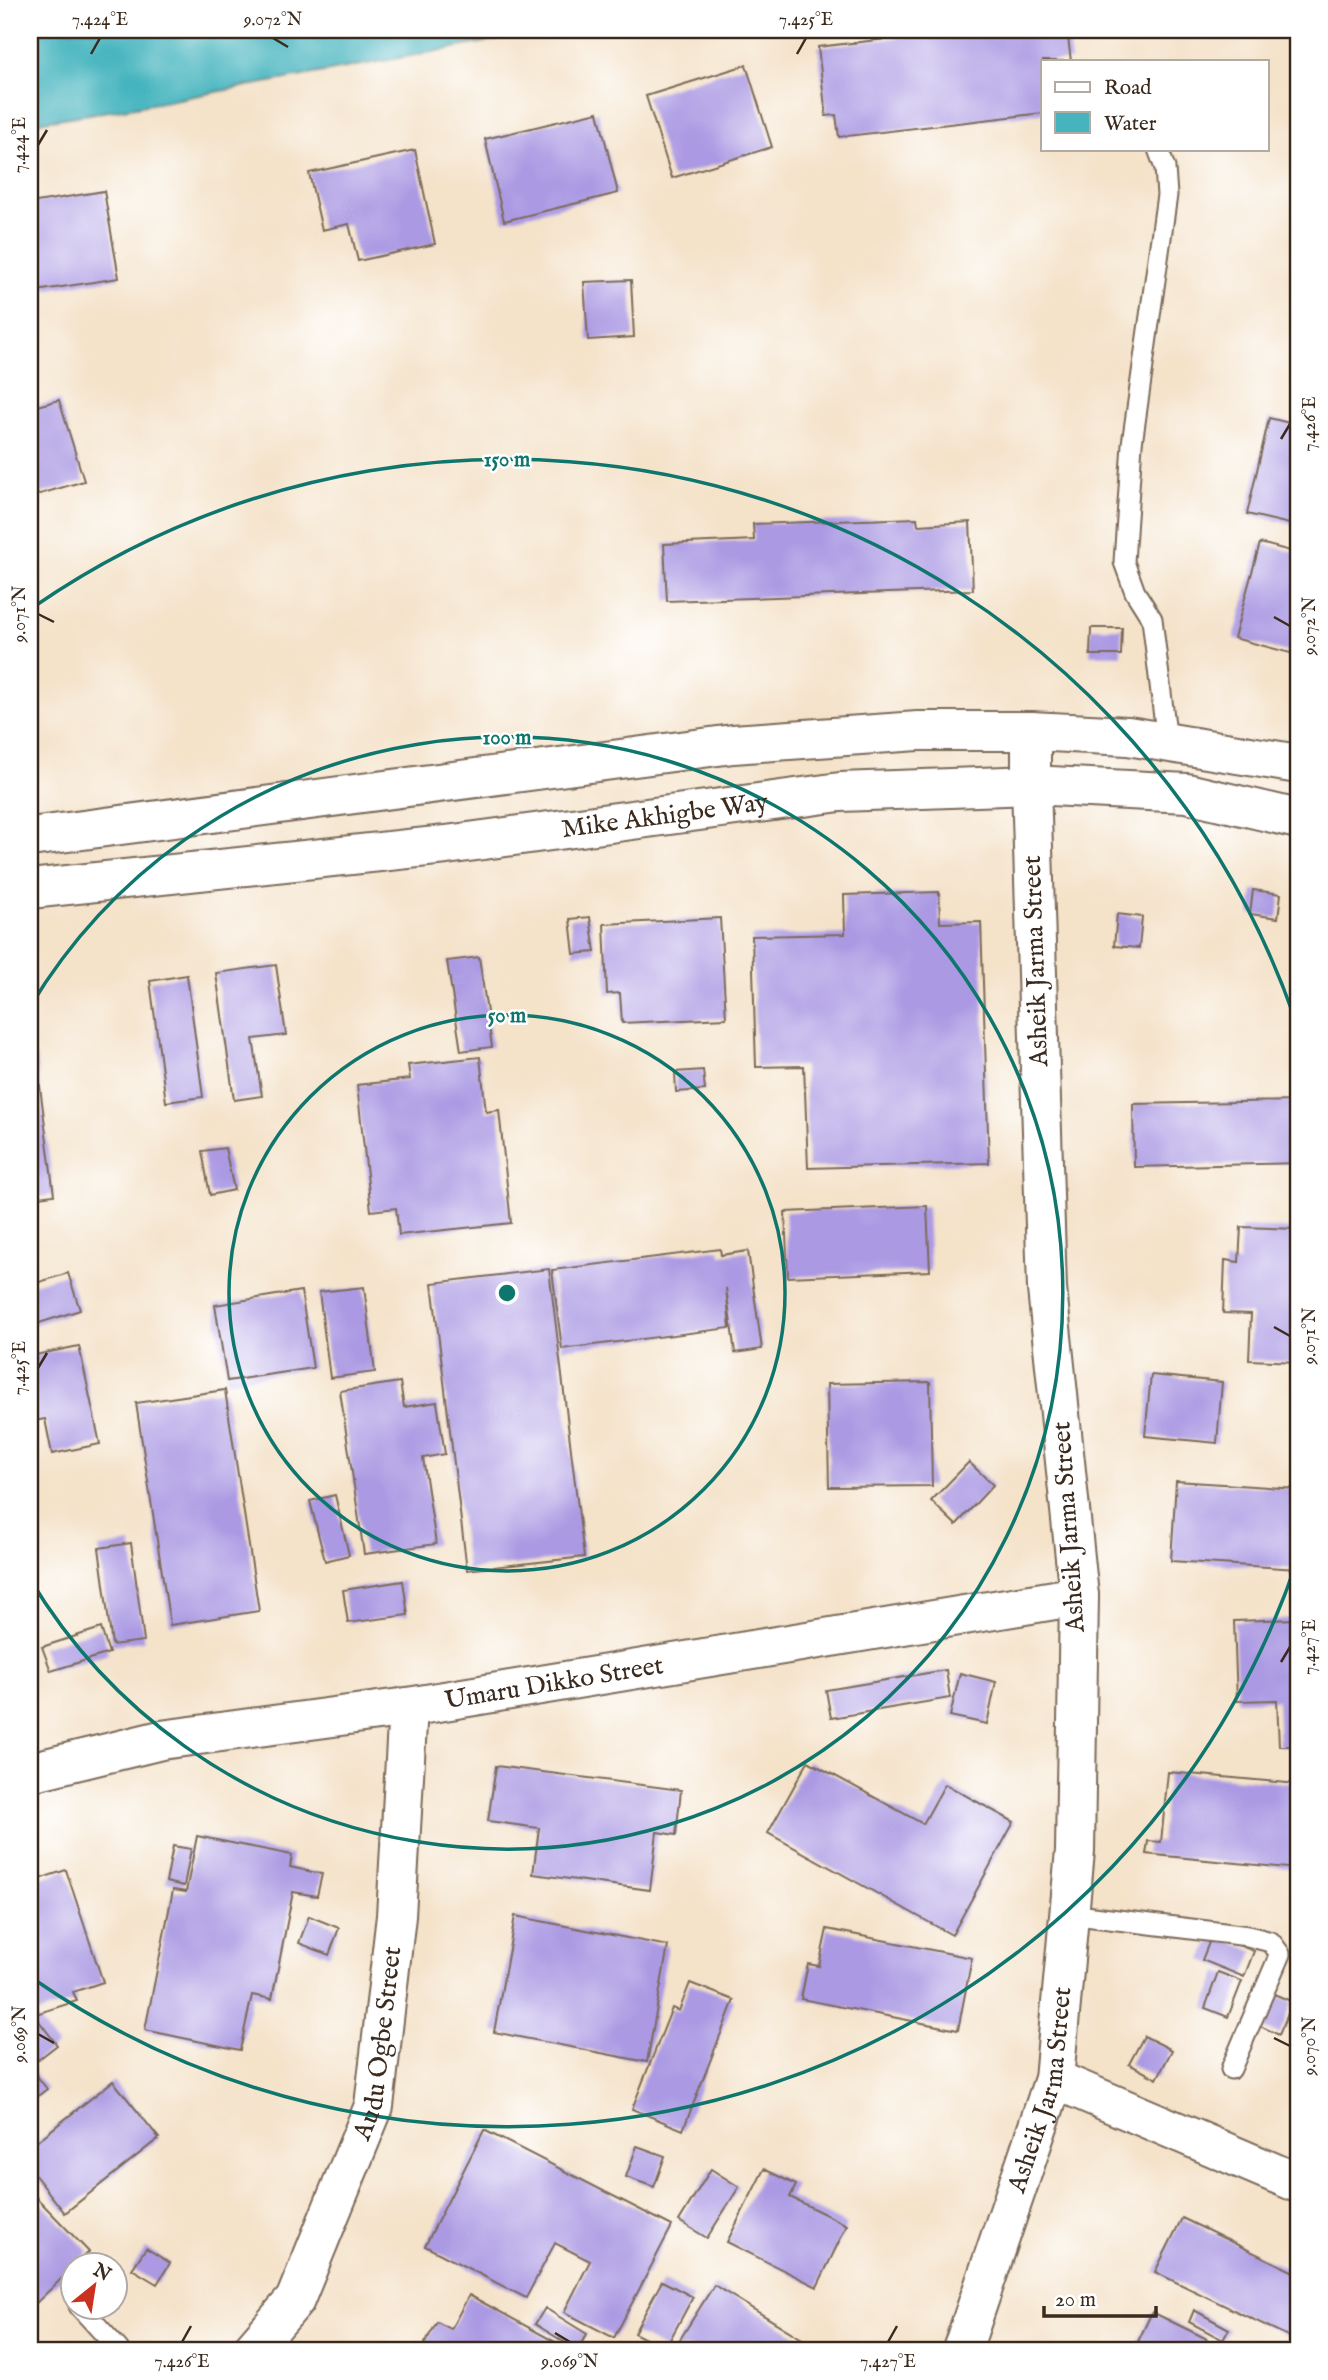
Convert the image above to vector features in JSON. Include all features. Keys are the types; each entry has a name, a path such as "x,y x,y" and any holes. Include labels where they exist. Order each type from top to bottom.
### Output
{"street":[{"path":"30,837 733,744 918,731 1031,731 1128,736 1298,764"},
{"name":"Asheik Jarma Street","path":"962,2350 1054,2079 1075,1851 1079,1596 1047,1289 1031,731"},
{"name":"Mike Akhigbe Way","path":"30,889 446,845 840,792 1031,785 1188,793 1298,819"},
{"name":"Umaru Dikko Street","path":"30,1772 161,1740 408,1707 1079,1596"},
{"name":"Audu Ogbe Street","path":"252,2350 295,2300 374,2106 396,1916 408,1707"},
{"path":"1054,2079 1298,2183"}],"lane":[{"path":"1158,150 1165,168 1167,195 1132,444 1124,562 1135,592 1152,619 1167,742"},
{"path":"1069,1914 1248,1936 1271,1942 1280,1954 1231,2070"},
{"path":"91,2320 119,2350"}],"water":[{"path":"30,30 550,30 135,107 30,123"}],"building":[{"path":"963,30 1067,30 1071,60 1041,60 1041,113 839,137 836,115 826,116 818,47"},
{"path":"746,65 772,147 672,178 646,96"},
{"path":"598,112 618,193 504,221 485,139"},
{"path":"415,150 435,244 358,261 349,224 322,230 309,173"},
{"path":"104,191 119,278 30,292 30,203"},
{"path":"631,280 634,337 588,340 584,282"},
{"path":"59,400 84,481 30,497 30,408"},
{"path":"1269,418 1298,425 1298,526 1247,514"},
{"path":"917,518 918,525 970,522 973,590 667,601 664,544 754,540 753,524"},
{"path":"1260,543 1298,553 1298,655 1234,638"},
{"path":"1091,628 1122,628 1121,655 1090,655"},
{"path":"1253,890 1281,894 1278,918 1250,914"},
{"path":"939,892 940,923 981,922 989,1163 808,1168 804,1066 756,1067 752,936 845,934 844,895"},
{"path":"1117,914 1142,917 1139,948 1114,946"},
{"path":"590,917 595,952 574,954 570,919"},
{"path":"720,918 726,1018 622,1023 620,993 607,994 604,924"},
{"path":"479,957 492,1047 461,1051 447,961"},
{"path":"276,965 286,1035 253,1039 262,1096 234,1100 216,973"},
{"path":"187,975 203,1097 166,1102 150,981"},
{"path":"36,1056 54,1195 30,1198 30,1057"},
{"path":"480,1057 486,1112 499,1110 511,1223 399,1235 396,1208 371,1211 357,1085 410,1079 408,1065"},
{"path":"703,1070 705,1090 676,1092 675,1072"},
{"path":"1298,1101 1298,1163 1134,1167 1133,1104"},
{"path":"225,1148 234,1190 210,1195 202,1151"},
{"path":"927,1206 930,1271 788,1277 785,1212"},
{"path":"1241,1227 1298,1229 1298,1362 1249,1360 1251,1314 1223,1313 1225,1260 1239,1262"},
{"path":"720,1249 721,1255 748,1251 762,1349 735,1353 726,1288 730,1328 562,1349 552,1270"},
{"path":"549,1269 584,1557 467,1570 432,1283"},
{"path":"68,1273 80,1310 30,1326 30,1285"},
{"path":"364,1287 375,1372 330,1378 319,1292"},
{"path":"301,1291 313,1368 227,1381 215,1305"},
{"path":"79,1346 100,1444 52,1454 45,1419 30,1422 30,1356"},
{"path":"1151,1375 1222,1382 1217,1443 1145,1436"},
{"path":"400,1382 404,1407 437,1402 445,1454 423,1458 436,1544 364,1554 340,1391"},
{"path":"930,1382 932,1486 829,1487 827,1384"},
{"path":"225,1390 259,1611 170,1625 136,1403"},
{"path":"969,1462 993,1485 956,1525 931,1501"},
{"path":"1176,1481 1298,1489 1298,1569 1171,1561"},
{"path":"335,1495 349,1555 325,1561 310,1501"},
{"path":"131,1543 144,1641 112,1645 99,1548"},
{"path":"403,1581 408,1615 348,1623 343,1590"},
{"path":"1298,1619 1298,1746 1279,1746 1277,1700 1237,1701 1234,1621"},
{"path":"101,1628 109,1653 51,1671 42,1647"},
{"path":"946,1670 950,1698 831,1718 826,1690"},
{"path":"960,1673 996,1682 987,1724 950,1716"},
{"path":"808,1761 923,1824 945,1784 1014,1822 952,1935 768,1833"},
{"path":"496,1766 681,1790 676,1835 657,1832 650,1890 533,1874 539,1828 488,1821"},
{"path":"1168,1772 1298,1784 1298,1869 1146,1854 1148,1841 1161,1842"},
{"path":"197,1836 292,1855 290,1867 322,1874 317,1896 293,1892 272,1999 252,1995 240,2050 145,2030 173,1890 186,1892"},
{"path":"173,1846 191,1849 184,1886 166,1882"},
{"path":"66,1870 103,1982 73,1992 77,2001 30,2016 30,1882"},
{"path":"309,1916 339,1928 329,1955 299,1943"},
{"path":"515,1916 668,1946 647,2062 494,2032"},
{"path":"827,1929 972,1958 958,2030 801,1999 808,1964 819,1966"},
{"path":"1212,1935 1254,1951 1244,1977 1202,1960"},
{"path":"1218,1972 1242,1981 1228,2017 1205,2008"},
{"path":"690,1983 734,2000 683,2130 632,2109 672,2008 679,2011"},
{"path":"1274,1994 1293,2002 1279,2035 1260,2026"},
{"path":"36,2017 57,2045 30,2066 30,2022"},
{"path":"1144,2036 1172,2050 1157,2079 1129,2064"},
{"path":"30,2067 47,2089 30,2102"},
{"path":"113,2081 159,2138 65,2213 30,2169 30,2147"},
{"path":"484,2130 672,2226 614,2338 564,2312 590,2261 555,2243 526,2298 425,2246"},
{"path":"637,2146 665,2156 654,2187 626,2177"},
{"path":"711,2169 739,2187 707,2238 679,2221"},
{"path":"764,2169 796,2185 790,2197 847,2225 817,2287 727,2242"},
{"path":"30,2191 87,2250 60,2250 60,2280 30,2309"},
{"path":"1182,2218 1298,2274 1298,2341 1155,2272"},
{"path":"146,2248 170,2263 157,2284 132,2269"},
{"path":"662,2281 693,2297 665,2349 634,2333"},
{"path":"714,2285 807,2342 802,2350 674,2349"},
{"path":"469,2295 570,2350 421,2350 437,2322 451,2329"},
{"path":"545,2308 587,2334 577,2350 535,2324"},
{"path":"1194,2310 1229,2329 1223,2340 1189,2322"},
{"path":"1152,2312 1207,2339 1201,2350 1134,2350"}]}
